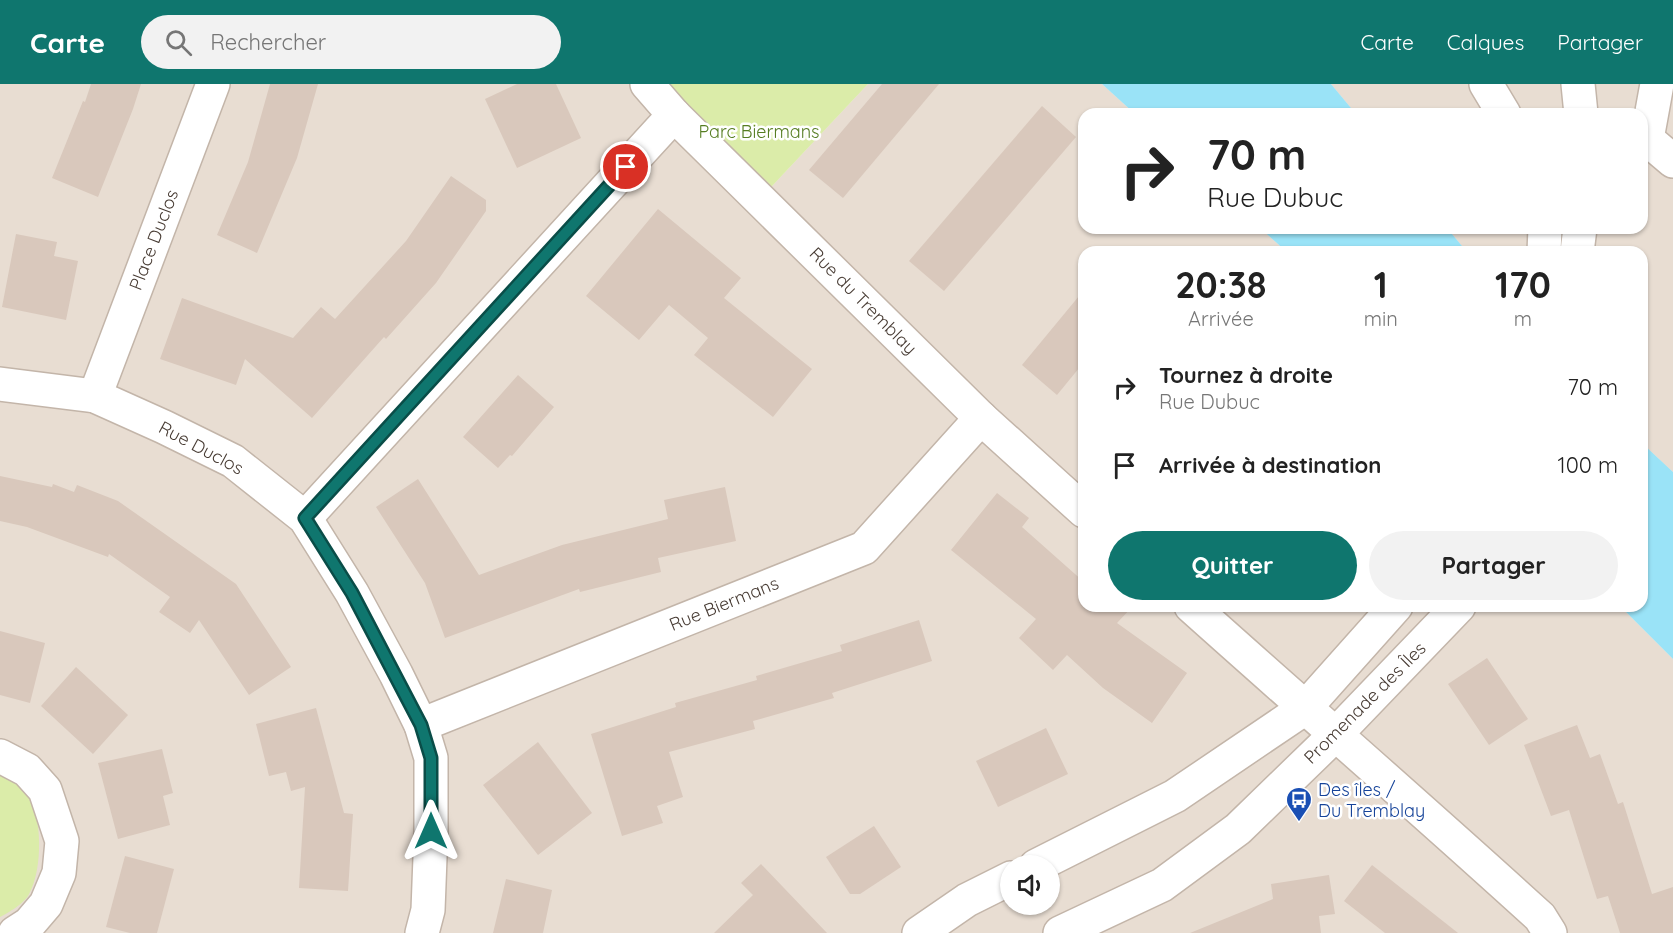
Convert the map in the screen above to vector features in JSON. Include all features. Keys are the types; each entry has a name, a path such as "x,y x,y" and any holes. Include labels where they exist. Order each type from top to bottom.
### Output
{"street":[{"name":"Place Duclos","path":"95,396 213,84"},
{"name":"Rue du Tremblay","path":"647,84 674,115 981,418 1078,506"},
{"path":"1486,84 1500,108"},
{"path":"1578,84 1580,108"},
{"path":"1648,134 1657,84"},
{"path":"305,518 674,115"},
{"path":"1648,140 1673,161"},
{"name":"Rue Duclos","path":"0,384 95,396 233,461 305,518 352,593 421,725 431,758 428,910 422,933"},
{"name":"Rue Biermans","path":"421,725 864,548 981,418"},
{"path":"1198,612 1540,917 1550,933"},
{"path":"1058,855 1175,796 1305,708 1391,612"},
{"name":"Promenade des Îles","path":"1060,933 1162,885 1238,829 1336,734 1453,612"},
{"path":"0,756 27,770 45,790 62,841 59,873 46,903 29,924 15,933"},
{"path":"919,933 967,900 1000,884"}],"shaded area":[{"path":"0,84 647,84 760,199 868,84 1102,84 1128,108 1078,108 1078,234 1267,234 1280,246 1078,246 1078,612 1626,612 1673,659 1673,933 0,933"},
{"path":"1331,84 1673,84 1673,472 1648,449 1648,246 1462,246 1452,234 1648,234 1648,108 1351,108"}],"green space":[{"name":"Parc Biermans","path":"647,84 868,84 760,199"},
{"path":"0,771 26,791 32,801 38,828 39,857 34,883 29,894 20,904 0,917"}],"water":[{"path":"1102,84 1331,84 1351,108 1128,108"},
{"path":"1267,234 1452,234 1462,246 1280,246"},
{"path":"1648,449 1673,472 1673,659 1626,612 1648,612"}],"building":[{"path":"91,84 141,84 98,197 52,178"},
{"path":"270,84 318,84 297,158 257,253 217,235 248,162"},
{"path":"517,84 556,84 581,138 517,168 485,99"},
{"path":"882,84 939,84 843,198 809,170"},
{"path":"1042,106 1076,137 944,291 909,261"},
{"path":"451,176 486,200 486,211 436,283 312,418 245,359 236,385 160,359 182,298 293,338 321,307 335,319 406,241"},
{"path":"658,209 741,278 724,298 812,369 773,417 694,355 708,338 669,305 639,340 586,296"},
{"path":"16,234 57,242 54,256 78,261 66,320 2,307"},
{"path":"1078,297 1078,369 1057,395 1022,365"},
{"path":"518,375 554,407 512,456 510,455 498,468 463,437"},
{"path":"0,476 52,487 53,484 74,492 77,485 118,501 236,584 291,667 249,695 199,620 190,633 159,612 170,597 109,554 108,557 27,527 0,521"},
{"path":"418,479 479,575 562,545 668,519 664,500 725,487 736,541 658,558 661,572 580,592 579,589 445,638 425,583 376,507"},
{"path":"997,493 1029,518 1022,527 1078,577 1078,612 1127,612 1117,623 1187,673 1152,723 1103,688 1067,655 1053,670 1019,638 1036,619 951,550"},
{"path":"919,620 932,661 832,693 834,698 753,721 755,729 669,752 683,797 657,806 663,823 622,836 591,734 676,707 675,703 757,680 756,676 842,651 840,645"},
{"path":"0,631 45,643 30,703 0,695"},
{"path":"1487,658 1528,719 1489,745 1448,684"},
{"path":"76,667 128,715 93,754 41,706"},
{"path":"316,708 344,813 353,814 348,891 299,888 305,787 291,791 286,772 269,776 256,724"},
{"path":"1577,725 1590,758 1600,754 1618,804 1623,802 1652,894 1673,887 1673,933 1620,933 1608,896 1597,899 1569,810 1551,816 1524,745"},
{"path":"1046,728 1068,774 998,807 976,761"},
{"path":"538,742 592,813 538,855 483,785"},
{"path":"162,749 173,793 163,796 170,825 118,839 98,763"},
{"path":"874,826 901,867 860,894 850,894 826,857"},
{"path":"125,856 174,869 157,933 130,933 106,927"},
{"path":"761,864 827,933 714,933 753,895 741,883"},
{"path":"1372,865 1458,933 1385,933 1344,901"},
{"path":"1329,875 1335,914 1319,916 1321,933 1190,933 1273,899 1271,884"},
{"path":"506,879 552,890 543,933 493,933"}],"place":[{"name":"Des îles / Du Tremblay","path":"1299,823"}],"route":[{"path":"431,831 431,758 421,725 352,593 305,518 626,167"}]}
